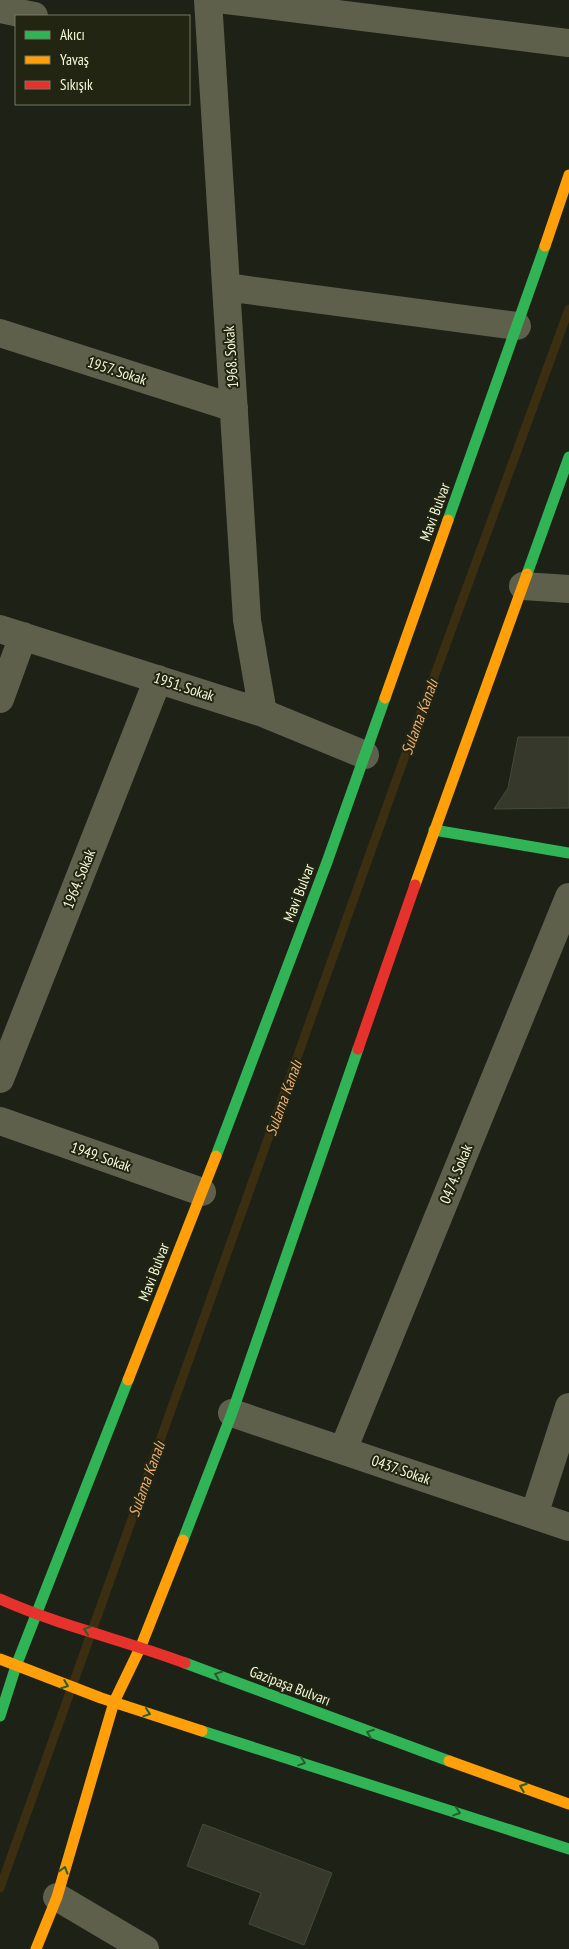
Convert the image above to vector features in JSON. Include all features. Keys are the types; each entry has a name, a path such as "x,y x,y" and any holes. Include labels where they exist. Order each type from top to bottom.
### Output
{"street":[{"name":"1968. Sokak","path":"208,0 200,54 226,287 247,620 263,713"},
{"path":"226,0 569,43"},
{"path":"0,8 30,15"},
{"name":"Mavi Bulvar","path":"0,1716 16,1666 202,1192 327,862 569,175"},
{"path":"226,287 517,326"},
{"name":"1957. Sokak","path":"0,333 234,408"},
{"path":"36,1949 56,1897 114,1702 141,1646 232,1413 434,830 569,458"},
{"path":"524,586 569,589"},
{"path":"0,699 11,632"},
{"name":"1951. Sokak","path":"11,632 263,713 365,755"},
{"name":"1964. Sokak","path":"0,1079 158,679"},
{"path":"434,830 569,853"},
{"name":"0474. Sokak","path":"343,1450 569,896"},
{"name":"1949. Sokak","path":"0,1121 202,1192"},
{"path":"534,1515 569,1407"},
{"name":"0437. Sokak","path":"232,1413 569,1526"},
{"name":"Gazipaşa Bulvarı","path":"0,1600 36,1614 141,1646 380,1736 569,1804"},
{"path":"0,1659 101,1698 569,1849"},
{"path":"56,1897 144,1949"}],"building":[{"path":"518,737 569,737 569,808 494,809 508,788"},
{"path":"203,1824 332,1873 304,1945 249,1924 261,1893 187,1866"}],"waterway":[{"name":"Sulama Kanalı","path":"0,1888 397,778 569,309"}],"traffic: fast":[{"path":"448,520 545,246"},
{"path":"527,574 569,457"},
{"path":"216,1156 327,862 385,698"},
{"path":"434,830 569,853"},
{"path":"183,1540 232,1413 358,1049"},
{"path":"0,1716 16,1666 128,1380"},
{"path":"185,1663 449,1761"},
{"path":"202,1731 569,1849"}],"traffic: slow":[{"path":"545,246 569,175"},
{"path":"385,698 448,520"},
{"path":"415,885 527,574"},
{"path":"128,1380 216,1156"},
{"path":"36,1949 57,1897 114,1702 141,1646 183,1540"},
{"path":"0,1659 101,1698 202,1731"},
{"path":"449,1761 569,1804"}],"traffic: jam":[{"path":"358,1049 415,885"},
{"path":"0,1599 69,1625 185,1663"}]}
